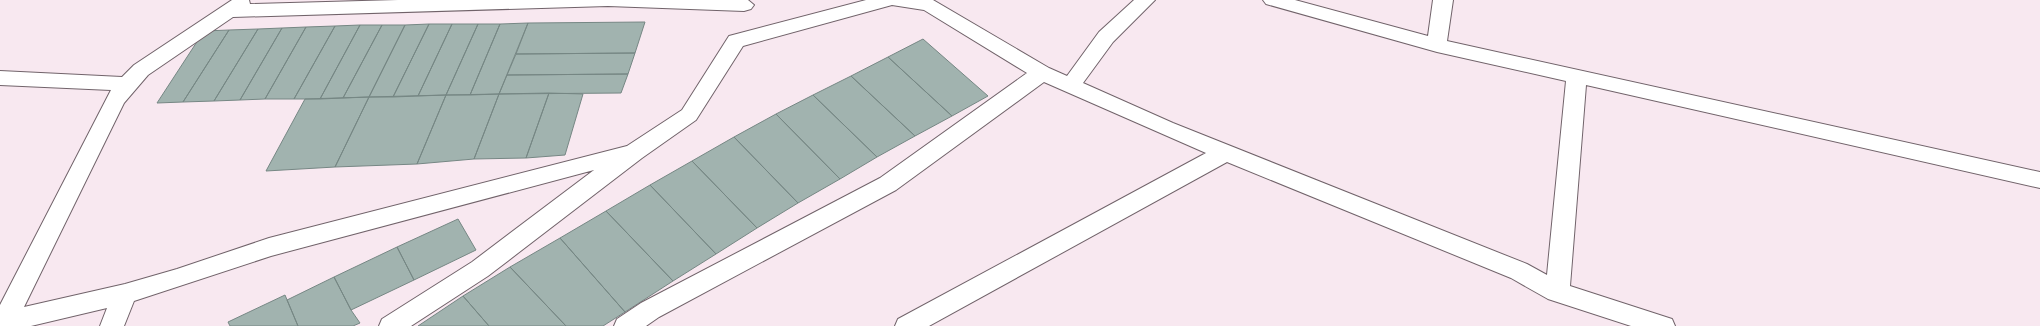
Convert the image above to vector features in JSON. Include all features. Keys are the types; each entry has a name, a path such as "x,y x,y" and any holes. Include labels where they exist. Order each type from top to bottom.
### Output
{"street":[{"path":"2,323 115,100 127,84 158,58 237,5 607,0 745,2 736,41 689,115 634,152 487,264 391,326"},
{"path":"736,41 889,0"},
{"path":"896,0 929,5 1042,74 1070,86 1227,152 1519,271 1557,292 1663,326"},
{"path":"1070,86 1106,37 1145,0"},
{"path":"1273,0 1437,45 2040,180"},
{"path":"1437,45 1443,0"},
{"path":"626,326 650,310 888,184 1042,74"},
{"path":"1557,292 1577,76"},
{"path":"0,78 127,84"},
{"path":"2,323 125,294 179,278 269,247 634,152"},
{"path":"907,326 1227,152"},
{"path":"112,326 125,294"}],"building":[{"path":"645,22 635,53 516,54 528,23"},
{"path":"528,23 499,94 470,95 500,24"},
{"path":"429,24 393,97 369,97 405,25"},
{"path":"429,24 452,24 418,96 393,97"},
{"path":"452,24 478,24 446,95 418,96"},
{"path":"478,24 500,24 470,95 446,95"},
{"path":"360,25 382,25 343,98 320,99"},
{"path":"360,25 320,99 294,99 335,26"},
{"path":"382,25 405,25 369,97 343,98"},
{"path":"335,26 294,99 265,99 306,27"},
{"path":"306,27 265,99 240,100 282,28"},
{"path":"282,28 240,100 214,101 258,29"},
{"path":"258,29 214,101 183,102 229,30"},
{"path":"229,30 183,102 157,103 204,31"},
{"path":"923,39 988,96 952,116 888,57"},
{"path":"635,53 628,74 507,75 516,54"},
{"path":"888,57 952,116 915,136 851,76"},
{"path":"628,74 621,93 499,94 507,75"},
{"path":"851,76 915,136 877,157 813,95"},
{"path":"549,93 526,158 474,159 499,94"},
{"path":"549,93 583,94 565,155 526,158"},
{"path":"499,94 474,159 417,164 446,95"},
{"path":"446,95 417,164 335,167 369,97"},
{"path":"813,95 877,157 840,179 776,114"},
{"path":"369,97 335,167 266,171 305,99"},
{"path":"776,114 840,179 798,203 734,137"},
{"path":"734,137 798,203 757,228 692,161"},
{"path":"692,161 757,228 716,254 650,185"},
{"path":"650,185 716,254 673,281 606,211"},
{"path":"606,211 673,281 625,312 560,238"},
{"path":"458,219 476,250 414,280 397,247"},
{"path":"560,238 625,312 603,326 566,326 510,267"},
{"path":"397,247 414,280 351,310 334,277"},
{"path":"510,267 566,326 489,326 463,296"},
{"path":"334,277 351,310 360,323 353,326 298,326 287,300"},
{"path":"285,295 298,326 230,326 228,322"},
{"path":"463,296 489,326 418,326"}]}
